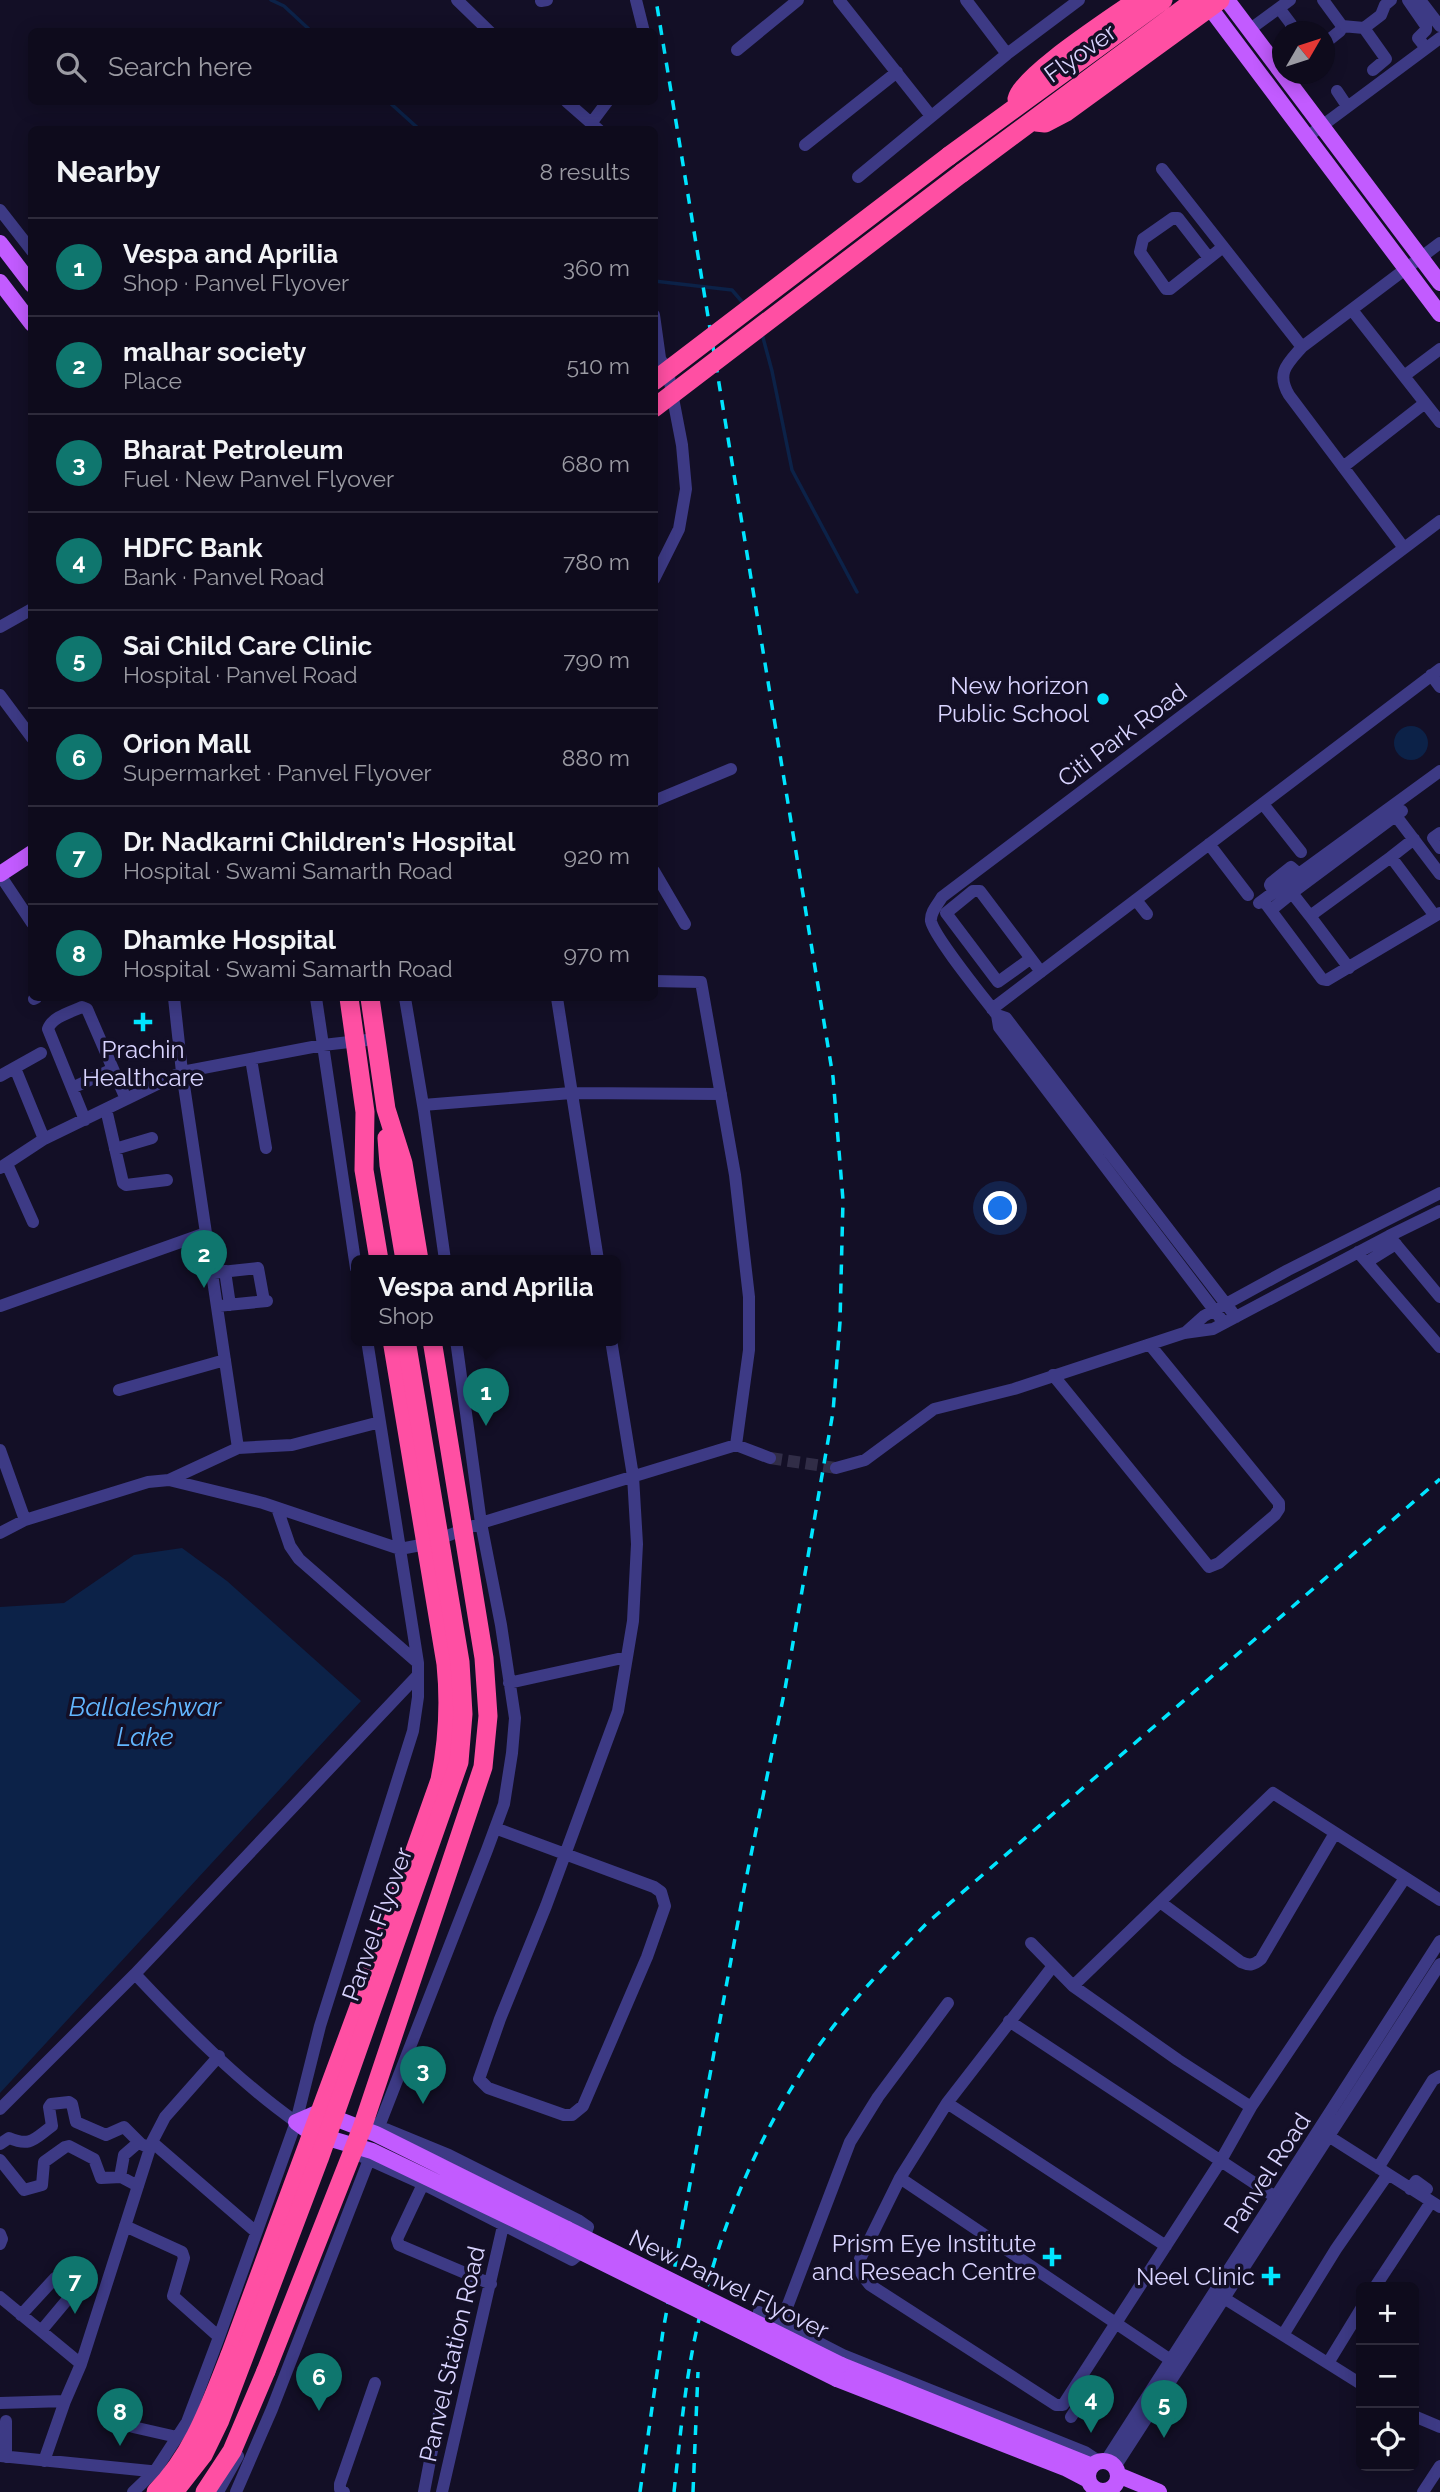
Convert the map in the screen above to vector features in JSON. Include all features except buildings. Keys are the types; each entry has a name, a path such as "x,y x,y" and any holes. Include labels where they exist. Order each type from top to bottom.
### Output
{"highway":[{"path":"1022,114 1018,93 1037,73 1137,0"},
{"name":"Flyover","path":"1022,114 1163,0"},
{"path":"1022,114 1045,123 1066,112 1211,2"},
{"name":"Flyover","path":"1051,92 1211,2"},
{"path":"658,378 949,156 1022,114"},
{"path":"658,405 962,173 1022,114"},
{"path":"349,1001 365,1112 363,1170 378,1255"},
{"path":"370,1001 386,1109 403,1163 417,1255"},
{"path":"386,1109 383,1166 392,1255"},
{"path":"365,1112 383,1166 404,1255"},
{"path":"156,2492 195,2441 230,2355 303,2128 319,2112 440,1780 449,1714 448,1687 393,1346"},
{"name":"Panvel Flyover","path":"174,2492 204,2455 220,2420 327,2136 459,1762 463,1714 460,1662 406,1346"},
{"name":"Panvel Flyover","path":"191,2492 214,2461 232,2424 352,2107 466,1786 471,1764 476,1715 472,1660 419,1346"},
{"path":"223,2491 232,2451 267,2371 340,2180 366,2139 483,1767 488,1716 487,1688 472,1526 433,1346"}],"main road":[{"path":"1211,2 1250,30 1440,283"},
{"path":"1211,2 1307,137 1440,314"},
{"path":"0,243 28,280"},
{"path":"0,282 28,319"},
{"path":"0,874 28,856"},
{"path":"319,2112 366,2139"},
{"path":"303,2128 366,2139"},
{"name":"New Panvel Flyover","path":"366,2139 839,2372 1102,2479 1159,2492"}],"street":[{"path":"457,0 486,28"},
{"path":"636,0 645,28"},
{"path":"737,50 798,0"},
{"path":"839,0 931,116"},
{"path":"966,0 1007,54"},
{"path":"858,177 1007,54 1079,0"},
{"path":"1323,0 1342,26 1364,28 1381,15 1385,5 1391,0"},
{"path":"1408,0 1426,26 1426,30 1418,38 1426,48"},
{"path":"1420,0 1440,26"},
{"path":"1250,30 1279,8 1294,1"},
{"path":"1290,21 1289,10 1294,1"},
{"path":"1279,8 1287,21"},
{"path":"1335,35 1342,26"},
{"path":"1364,28 1386,59 1373,70"},
{"path":"1307,137 1440,38"},
{"path":"805,145 897,72"},
{"path":"1337,91 1347,106"},
{"path":"570,105 596,126 606,105"},
{"path":"1162,169 1302,347"},
{"path":"0,211 28,246"},
{"path":"1209,258 1178,218 1173,218 1143,239 1140,252 1166,289 1171,289 1223,247"},
{"path":"1404,548 1283,384 1286,365 1302,347 1440,243"},
{"path":"1352,310 1440,422"},
{"path":"1405,376 1440,349"},
{"path":"658,356 667,367 682,445 686,488 679,529 658,571"},
{"path":"1343,467 1425,403"},
{"name":"Citi Park Road","path":"994,1012 931,921 933,910 943,897 1440,521"},
{"path":"0,627 28,611"},
{"path":"1230,1320 1095,1144 999,1027 994,1012 1041,972 1436,672 1440,687"},
{"path":"0,695 28,733"},
{"path":"658,799 732,769"},
{"path":"1260,902 1292,893 1398,810 1440,771"},
{"path":"1263,804 1301,852"},
{"path":"1398,810 1430,840 1440,862"},
{"path":"1260,902 1398,810"},
{"path":"1310,916 1391,857 1430,840"},
{"path":"1430,840 1440,874"},
{"path":"1209,844 1322,979 1327,980 1438,915 1391,857"},
{"path":"0,874 28,917"},
{"path":"658,878 685,924"},
{"path":"968,878 1041,972"},
{"path":"976,890 946,913 996,979 1001,981 1030,959"},
{"path":"1292,893 1349,968"},
{"path":"1136,900 1147,914"},
{"path":"658,981 701,982 735,1175 749,1297 749,1350 736,1445"},
{"path":"174,1001 206,1233 219,1272 225,1360 239,1448"},
{"path":"316,1001 354,1255"},
{"path":"406,1001 424,1105 444,1255"},
{"path":"557,1001 597,1255"},
{"path":"85,1120 48,1029 50,1023 82,1007 88,1009 126,1099"},
{"path":"33,1222 3,1166 44,1139 182,1072 323,1045 376,1039"},
{"path":"0,1076 41,1053"},
{"path":"251,1059 266,1148"},
{"path":"15,1068 44,1139"},
{"path":"72,1088 113,1069"},
{"path":"424,1105 571,1093 720,1094"},
{"path":"106,1109 123,1182 126,1185 167,1180"},
{"path":"115,1149 152,1138"},
{"path":"1185,1334 1204,1315 1396,1213 1440,1193"},
{"path":"1367,1262 1393,1240 1440,1212"},
{"path":"0,1306 206,1233"},
{"path":"836,1468 865,1460 934,1409 1022,1386 1185,1334 1213,1329 1358,1252 1393,1240"},
{"path":"1393,1240 1440,1297"},
{"path":"1358,1252 1440,1347"},
{"path":"219,1272 258,1268 265,1301 223,1305"},
{"path":"1046,1377 1209,1567 1219,1563 1275,1515 1279,1503 1150,1345"},
{"path":"135,1973 272,2105 303,2128 320,2026 409,1749 418,1697 418,1669 369,1346"},
{"path":"223,2491 272,2409 346,2225 366,2139 503,1804 515,1718 472,1526 457,1346"},
{"path":"495,1828 566,1854 654,1887 661,1892 665,1906 647,1957 583,2106 572,2115 564,2115 488,2088 479,2079 566,1854 618,1711 633,1621 637,1544 633,1476 612,1346"},
{"path":"119,1390 225,1360"},
{"path":"0,1533 25,1520 148,1482 169,1480 239,1448 292,1445 380,1422"},
{"path":"169,1480 277,1508 400,1549 426,1544 472,1526 736,1445 770,1458"},
{"path":"0,1450 25,1520"},
{"path":"277,1508 290,1546 299,1559 418,1669"},
{"path":"509,1683 627,1657"},
{"path":"0,2109 135,1973 418,1669"},
{"path":"1073,1986 1273,1793 1440,1900"},
{"path":"1160,1902 1241,1962 1255,1964 1261,1959 1335,1833"},
{"path":"1053,1966 947,2103 900,2178 860,2259 859,2268 862,2277 870,2285 1056,2405 1063,2405 1220,2162 1251,2107 1405,1878"},
{"name":"Panvel Road","path":"1324,2134 1440,1941"},
{"path":"1031,1943 1073,1986 1188,2067 1251,2107"},
{"name":"Panvel Road","path":"1102,2479 1280,2201 1440,1964"},
{"path":"781,2323 850,2142 878,2097 948,2003"},
{"path":"1009,2021 1280,2201"},
{"path":"44,2461 81,2364 138,2186 147,2144 165,2117 219,2056"},
{"path":"1283,2335 1383,2171 1433,2080 1440,2076"},
{"path":"0,2144 9,2138 24,2144 29,2143 52,2126 49,2107 51,2104 69,2102 72,2104 76,2122 106,2135 124,2127 256,2232"},
{"path":"947,2103 1166,2246"},
{"path":"1324,2134 1410,2189 1433,2199 1378,2282"},
{"path":"366,2139 449,2155 588,2227 578,2255 572,2260 423,2184 366,2139"},
{"path":"120,2177 124,2155 147,2144"},
{"path":"0,2160 24,2190 42,2185 44,2162 65,2147 94,2159 101,2178 120,2177 138,2186"},
{"path":"133,2492 155,2471 187,2422 256,2232 291,2162"},
{"path":"900,2178 1176,2364"},
{"path":"223,2491 341,2203 340,2180"},
{"path":"423,2184 397,2239 399,2245 491,2284"},
{"path":"125,2226 182,2252 184,2258 173,2296 219,2337"},
{"name":"Panvel Station Road","path":"442,2492 503,2226"},
{"path":"0,2234 0,2244"},
{"path":"23,2312 53,2278 72,2292 43,2329"},
{"path":"1220,2296 1356,2381"},
{"path":"2,2302 23,2312 81,2364"},
{"path":"759,2312 843,2355 1085,2452 1102,2479"},
{"path":"1328,2363 1356,2317"},
{"path":"344,2492 340,2489 340,2484 375,2384"},
{"path":"1071,2417 1086,2394 1076,2386"},
{"path":"424,2492 439,2397 463,2401"},
{"path":"65,2401 2,2411 3,2457 155,2471 223,2491"},
{"path":"1419,2418 1440,2427"},
{"path":"133,2427 177,2437"},
{"path":"1423,2492 1440,2466"}],"water":[{"path":"1411,726 1423,731 1428,743 1423,755 1411,760 1399,755 1394,743 1399,731"},
{"name":"Ballaleshwar Lake","path":"182,1548 227,1581 361,1701 0,2093 0,1607 64,1603 134,1555"}],"waterway":[{"path":"271,0 284,6 308,28"},
{"path":"392,105 416,126"},
{"path":"658,281 732,290 744,304"},
{"path":"762,334 792,470 857,592"}],"tunnel":[{"path":"770,1458 836,1468"}],"railway":[{"path":"640,2492 663,2331 744,1889 785,1689 833,1412 840,1322 843,1200 833,1077 656,0"},
{"path":"674,2492 693,2348 717,2253 759,2147 797,2080 830,2030 927,1923 1440,1479"},
{"path":"693,2492 698,2372"}],"place":[{"name":"New horizon Public School","path":"1103,699"},
{"name":"Prachin Healthcare","path":"143,1022"},
{"name":"malhar society","path":"204,1288"},
{"name":"Vespa and Aprilia","path":"486,1426"},
{"name":"Bharat Petroleum","path":"423,2104"},
{"name":"Prism Eye Institute and Reseach Centre","path":"1052,2257"},
{"name":"Neel Clinic","path":"1271,2276"},
{"name":"Dr. Nadkarni Children's Hospital","path":"75,2314"},
{"name":"Orion Mall","path":"319,2411"},
{"name":"HDFC Bank","path":"1091,2433"},
{"name":"Sai Child Care Clinic","path":"1164,2438"},
{"name":"Dhamke Hospital","path":"120,2446"}]}
